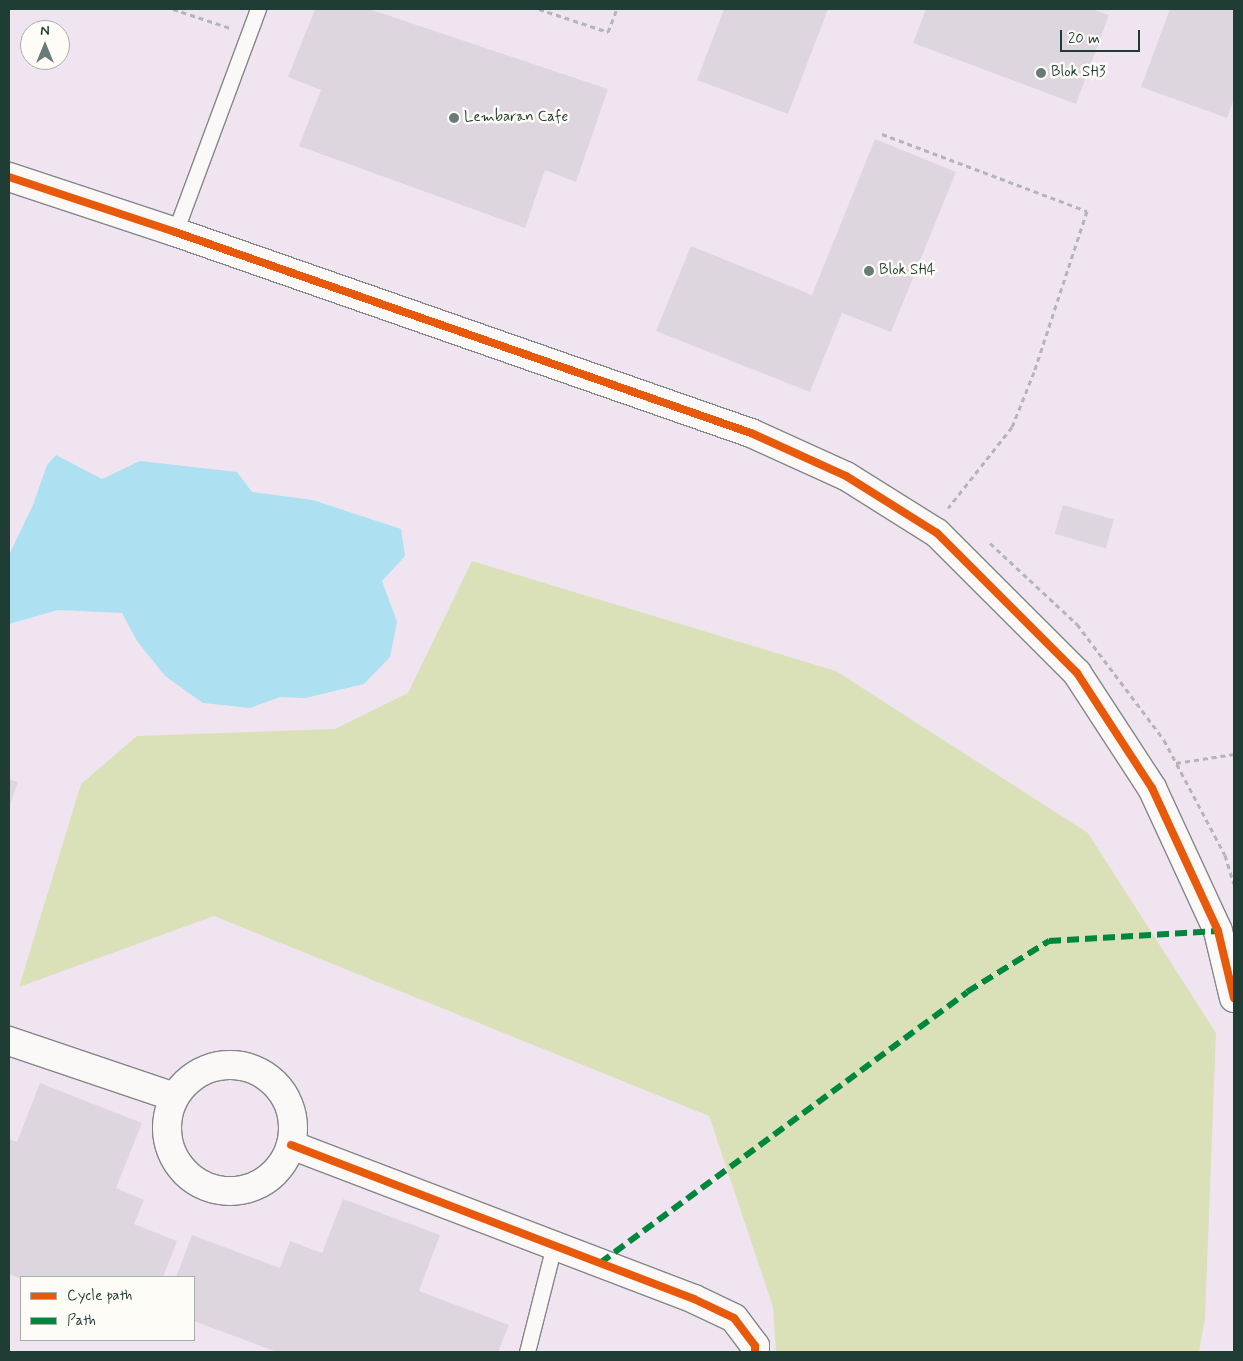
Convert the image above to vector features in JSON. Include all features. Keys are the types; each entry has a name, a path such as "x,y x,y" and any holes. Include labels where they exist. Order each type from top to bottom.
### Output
{"street":[{"path":"9,177 175,232 751,433 846,476 937,533 1077,672 1152,788 1226,931 1234,998"},
{"path":"9,1041 174,1097"},
{"path":"224,1065 244,1067 263,1074 278,1088 289,1105 293,1125 290,1145 276,1170 266,1180 246,1189 225,1191 204,1186 186,1174 174,1157 169,1144 167,1116 174,1097 187,1081 204,1070 224,1065"},
{"path":"290,1145 694,1298 734,1318 755,1346 755,1352"}],"lane":[{"path":"175,232 258,9"},
{"path":"527,1352 554,1245"}],"path":[{"path":"173,9 238,31"},
{"path":"539,9 608,32 617,9"},
{"path":"882,134 1087,211 1034,372 1012,427 945,512"},
{"path":"1176,763 1234,754"}],"shaded area":[{"path":"9,9 1234,9 1234,1352 9,1352"}],"green space":[{"path":"472,561 836,671 1088,833 1216,1033 1205,1318 1199,1352 776,1352 773,1307 709,1116 214,916 19,987 81,784 137,736 335,729 408,693"}],"water":[{"path":"56,455 102,479 140,461 237,472 252,492 313,500 401,529 405,556 382,581 397,622 390,657 364,684 305,698 280,697 250,708 203,703 165,676 137,641 122,613 58,610 9,624 9,555 33,505 47,465"}],"building":[{"name":"Lembaran Cafe","path":"315,9 369,9 608,89 576,182 545,170 525,228 299,146 321,90 288,77"},
{"path":"724,9 828,9 788,114 697,80"},
{"name":"Blok SH3","path":"926,9 1091,9 1109,15 1076,104 913,43"},
{"path":"1170,9 1234,9 1234,99 1227,118 1141,87"},
{"name":"Blok SH4","path":"875,139 956,172 891,332 842,313 810,392 656,331 691,246 812,295"},
{"path":"1063,505 1114,520 1106,548 1055,534"},
{"path":"9,779 18,782 9,807"},
{"path":"40,1083 142,1123 116,1188 144,1200 134,1224 177,1241 163,1276 20,1276 20,1279 9,1274 9,1139 17,1142"},
{"path":"343,1199 440,1235 419,1291 509,1325 498,1352 277,1352 195,1321 195,1276 176,1276 192,1235 280,1268 290,1241 322,1253"}],"marked path":[{"path":"600,1263 967,992 1049,941 1218,931"}],"cycle path":[{"path":"9,177 175,232 751,433 846,476 937,533 1077,673 1152,788 1218,931 1234,998"},
{"path":"291,1145 694,1299 734,1318 755,1346 755,1352"}],"place":[{"name":"Blok SH3","path":"1041,73"},
{"name":"Lembaran Cafe","path":"454,118"},
{"name":"Blok SH4","path":"869,271"}]}
